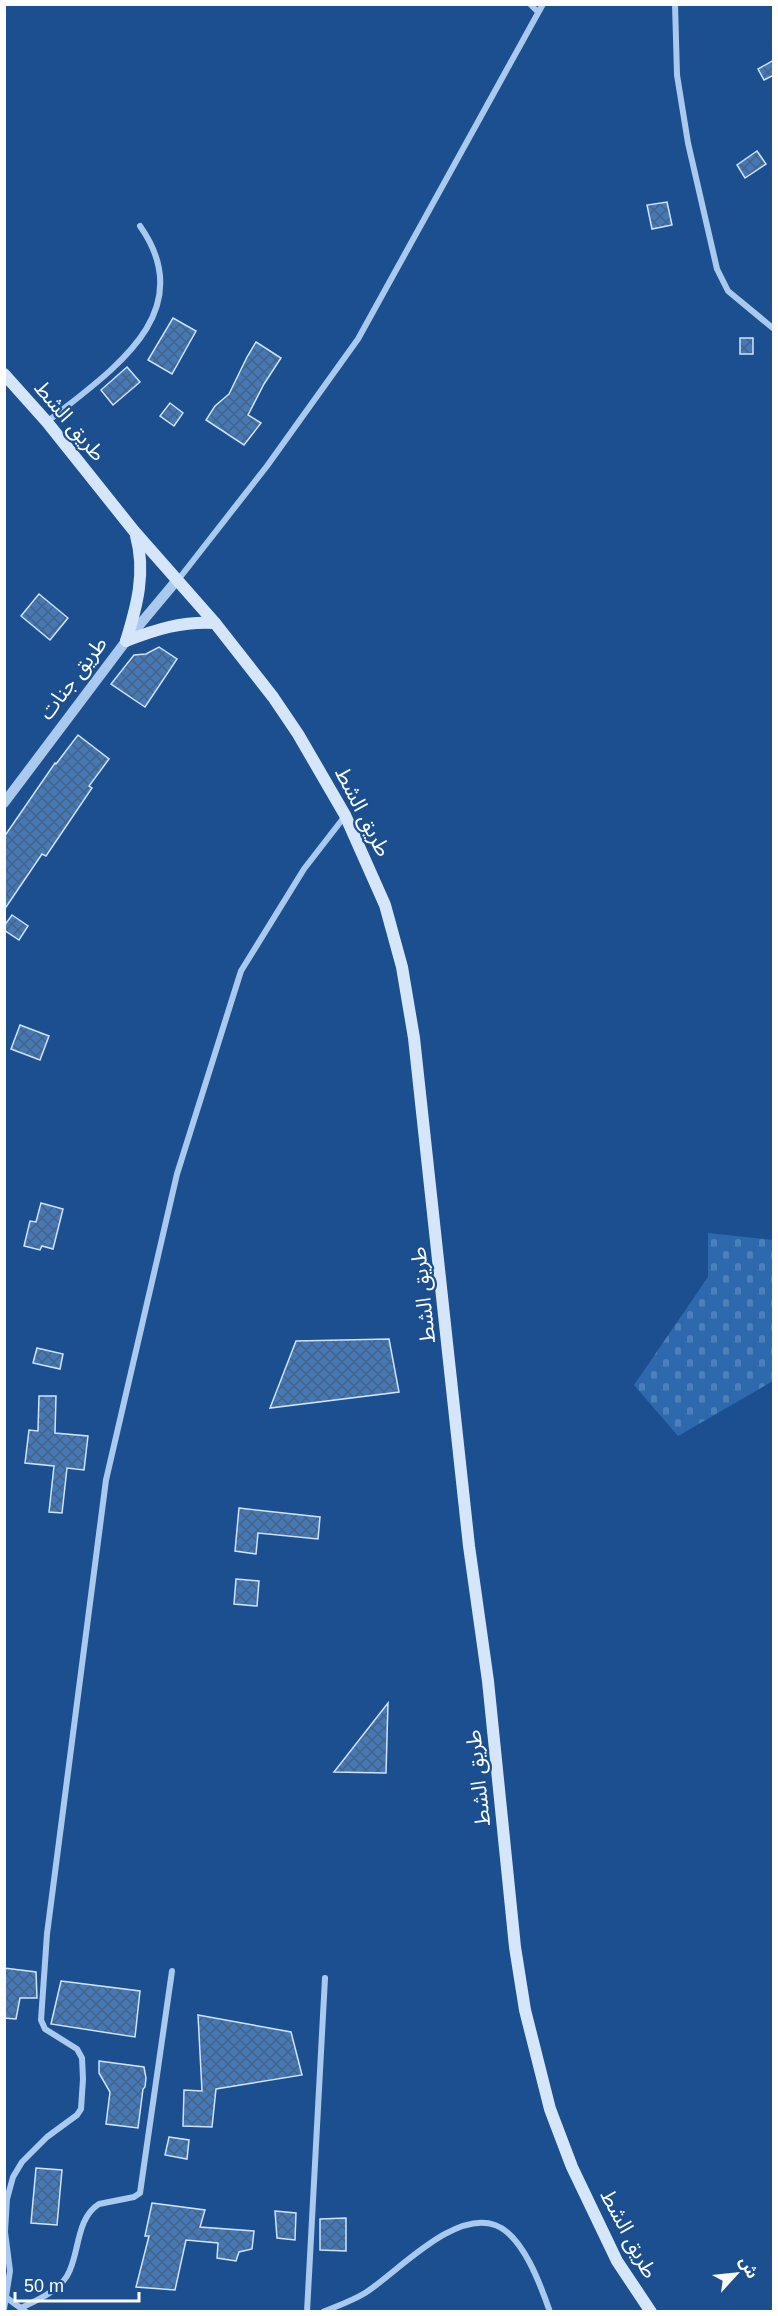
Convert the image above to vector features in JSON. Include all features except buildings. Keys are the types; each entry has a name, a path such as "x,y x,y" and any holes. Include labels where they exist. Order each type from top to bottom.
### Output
{"main road":[{"name":"طريق الشط","path":"4,374 48,422 134,531 215,623 273,697 298,734 345,815 385,905 402,967 414,1038 469,1546 488,1681 516,1947 527,2021 550,2109 572,2167 617,2260 651,2312"},
{"path":"126,641 140,585 139,549 134,531"},
{"path":"126,641 163,627 195,622 215,623"}],"street":[{"path":"530,4 538,12"},
{"path":"177,580 267,466 358,339 543,4"},
{"path":"675,4 677,75 688,143 717,269 728,291 774,329"},
{"path":"48,422 114,368 138,341 154,316 160,294 161,269 151,241 140,225"},
{"name":"طريق جنات","path":"4,803 126,641 177,580"},
{"path":"4,2309 10,2271 5,2232 7,2199 13,2177 22,2162 47,2137 81,2109 82,2058 77,2049 41,2025 47,1934 105,1480 177,1174 241,971 304,869 345,815"},
{"path":"7,2298 24,2310 55,2290 67,2277 82,2228 94,2207 134,2197 140,2193 172,1971"},
{"path":"307,2312 326,1978"},
{"path":"323,2312 365,2293 443,2233 469,2225 484,2224 495,2225 509,2234 525,2254 550,2312"}],"green space":[{"path":"708,1233 773,1240 773,1381 678,1436 634,1385 708,1277"}]}
